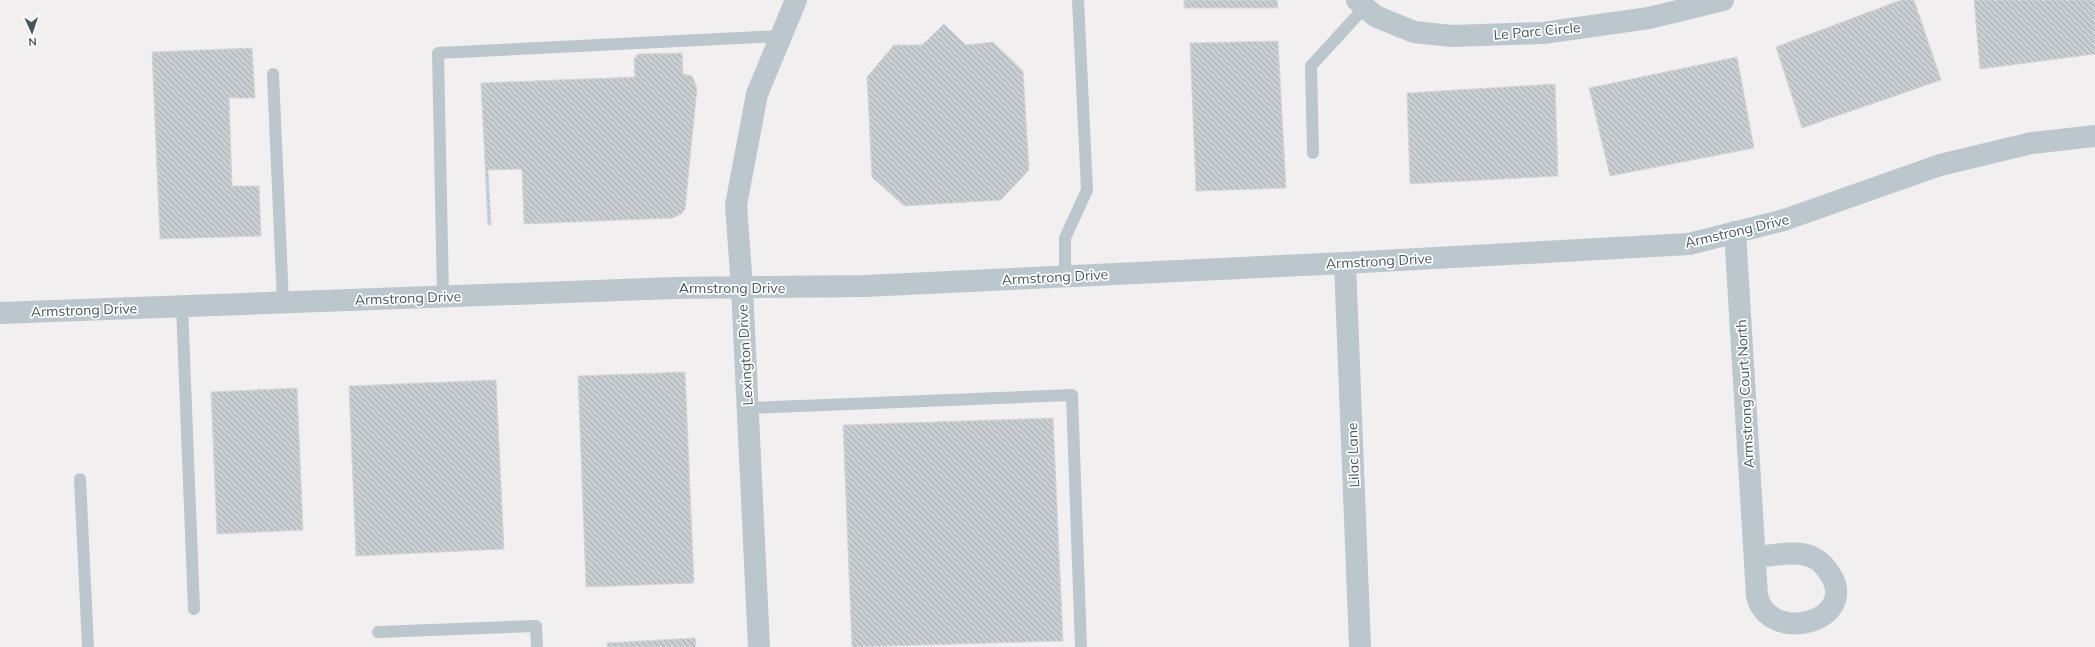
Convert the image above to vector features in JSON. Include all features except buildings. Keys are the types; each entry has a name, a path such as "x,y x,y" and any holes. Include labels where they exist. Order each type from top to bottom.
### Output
{"street":[{"name":"Lexington Drive","path":"759,647 742,288 736,205 757,94 796,0"},
{"name":"Le Parc Circle","path":"1361,4 1375,16 1414,32 1452,36 1551,32 1649,18 1723,0"},
{"name":"Armstrong Drive","path":"0,313 674,288 865,286 1345,263 1690,244 1784,220 1940,165 2032,143 2095,136"},
{"name":"Armstrong Court North","path":"1735,232 1755,557"},
{"name":"Lilac Lane","path":"1345,263 1360,647"}],"lane":[{"path":"1065,276 1066,238 1087,190 1078,0"},
{"path":"1313,153 1311,66 1361,4"},
{"path":"443,296 438,52 781,36"},
{"path":"273,74 283,303"},
{"path":"182,306 194,609"},
{"path":"748,408 1072,395 1081,647"},
{"path":"80,479 88,647"},
{"path":"378,632 536,626 537,647"}]}
